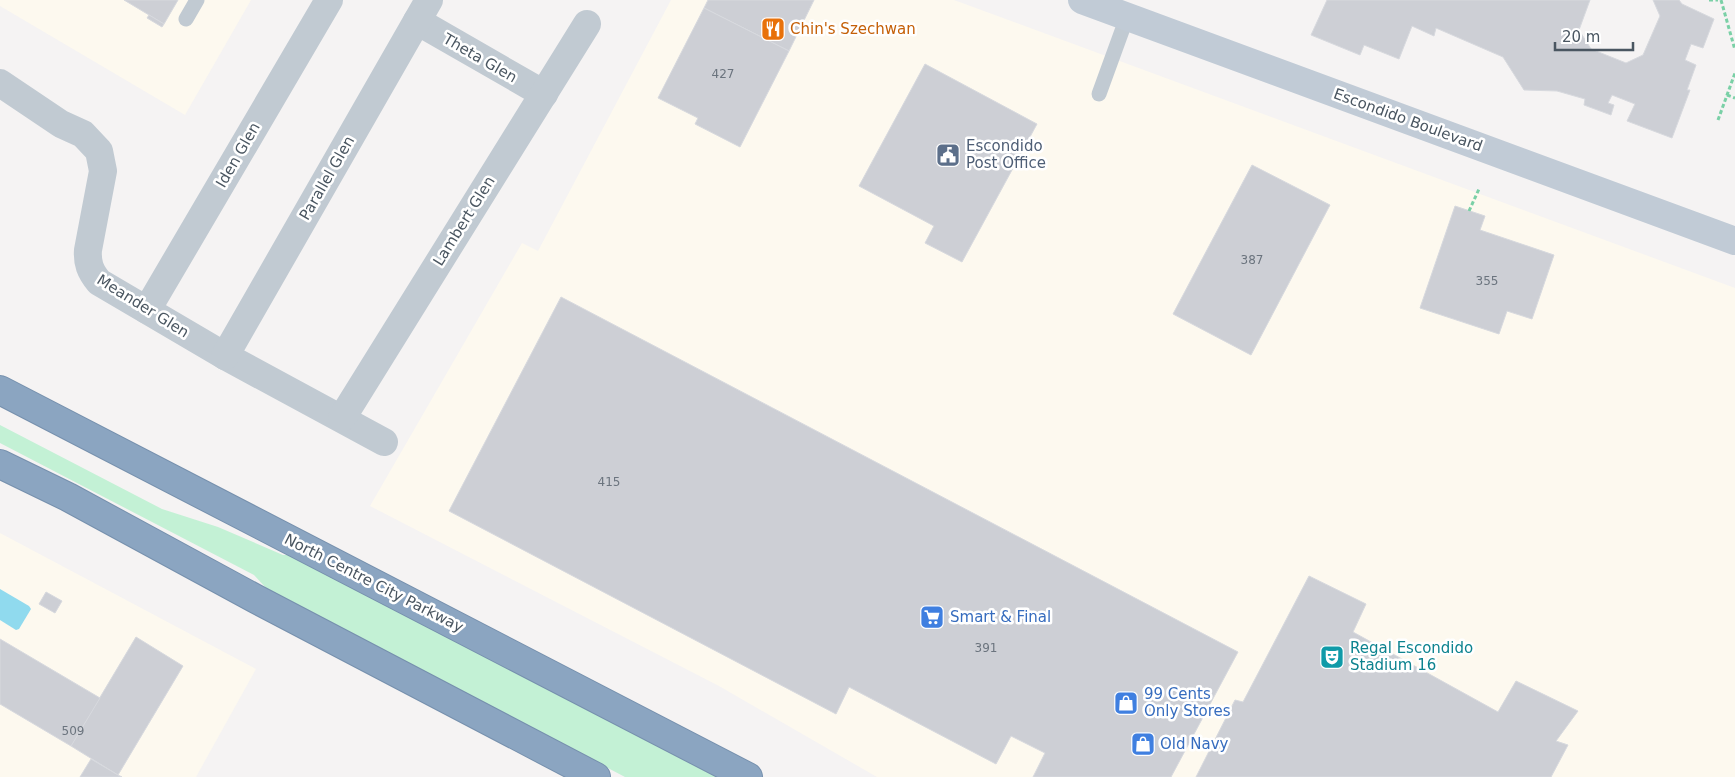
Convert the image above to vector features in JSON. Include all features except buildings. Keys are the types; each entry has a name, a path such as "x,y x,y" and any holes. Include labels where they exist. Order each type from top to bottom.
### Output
{"highway":[{"name":"North Centre City Parkway","path":"0,390 748,777"},
{"path":"0,464 68,497 256,599 596,777"},
{"path":"0,486 28,478"}],"main road":[{"name":"Escondido Boulevard","path":"1082,0 1735,241"}],"street":[{"name":"Iden Glen","path":"147,310 328,0"},
{"name":"Theta Glen","path":"423,11 544,94"},
{"name":"Parallel Glen","path":"225,356 423,11"},
{"name":"Lambert Glen","path":"342,418 587,24"},
{"name":"Meander Glen","path":"0,83 61,124 82,134 99,151 103,171 87,261 92,273 99,282 225,356 384,442"}],"lane":[{"path":"186,19 197,0"},
{"path":"1098,94 1127,17"}],"path":[{"path":"1709,0 1719,0 1735,50"},
{"path":"1718,120 1735,73"},
{"path":"1727,95 1735,98"},
{"path":"1469,211 1479,189"}],"shaded area":[{"path":"0,0 251,0 185,115 0,6"},
{"path":"671,0 954,0 1735,288 1735,777 877,777 719,686 370,506 522,243 538,251"},
{"path":"0,533 256,669 196,777 0,777"}],"green space":[{"path":"0,425 162,509 218,527 283,555 291,555 717,777 625,777 266,588 254,575 0,443"}],"water":[{"path":"0,589 31,609 19,629 16,630 0,620"}],"place":[{"name":"Chin's Szechwan","path":"773,29"},
{"name":"Escondido Post Office","path":"948,155"},
{"name":"Smart & Final","path":"932,617"},
{"name":"Regal Escondido Stadium 16","path":"1332,657"},
{"name":"99 Cents Only Stores","path":"1126,703"},
{"name":"Old Navy","path":"1143,744"}]}
